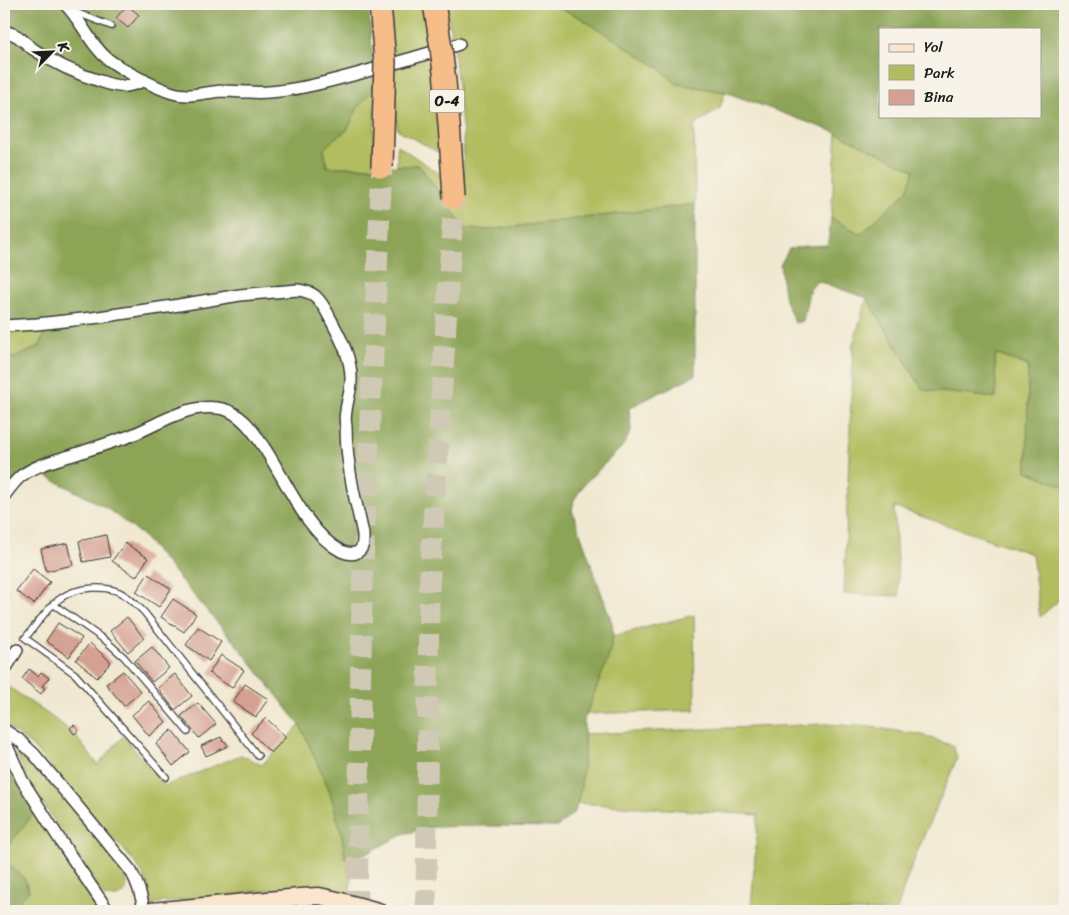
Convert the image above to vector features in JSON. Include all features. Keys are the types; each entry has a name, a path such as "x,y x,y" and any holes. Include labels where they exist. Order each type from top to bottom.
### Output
{"highway":[{"path":"380,4 385,62 382,166"},
{"name":"O-4","path":"434,4 446,82 454,198"}],"street":[{"path":"68,7 92,41 108,59 144,80 174,93 191,95 222,91 287,90 401,62 459,44"},
{"path":"4,32 15,34 48,59 68,70 114,86 125,86 144,80"},
{"path":"4,326 92,318 240,295 298,290 307,291 314,295 321,302 340,337 349,362 351,379 346,411 347,443 363,545 359,551 353,554 346,553 321,536 296,501 261,442 238,416 230,410 220,408 208,407 181,412 135,434 32,469 15,482 4,496"},
{"path":"5,667 17,650"},
{"path":"4,730 18,739 34,754 131,870 137,881 144,911"},
{"path":"4,739 22,780 108,911"},
{"path":"151,911 319,896 378,911"}],"lane":[{"path":"68,7 111,26"},
{"path":"17,650 53,604 61,597 74,591 89,588 104,588 122,593 144,612 258,756"},
{"path":"53,604 106,641 124,657 188,732"},
{"path":"25,638 75,674 166,777"}],"green space":[{"path":"4,4 367,4 375,87 358,107 347,130 324,149 327,167 419,165 465,229 488,230 695,204 695,375 629,408 631,432 622,447 585,483 574,500 572,510 612,623 613,636 609,656 584,720 584,755 581,789 575,812 557,827 434,827 403,834 355,860 345,857 342,836 329,789 300,725 241,650 142,535 105,507 33,469 4,496 4,357 15,358 40,346 48,323 4,326"},
{"path":"389,4 425,4 445,156 397,129"},
{"path":"446,4 551,4 579,17 658,67 677,84 725,92 720,108 694,126 695,204 488,230 465,229 419,165 397,166 397,145 446,178 464,197 463,135 455,58"},
{"path":"551,4 1065,4 1065,487 1027,471 1028,365 995,354 996,398 923,390 867,298 817,281 809,291 803,321 795,323 785,300 780,265 789,249 828,245 831,218 861,234 907,191 914,170 837,133 725,92 677,84 658,67 579,17"},
{"path":"375,87 374,167 327,167 324,149 347,130 358,107"},
{"path":"837,133 915,170 907,191 861,234 831,218"},
{"path":"867,298 923,390 996,398 995,354 1028,366 1027,471 1065,487 1065,592 1040,617 1032,554 894,507 899,596 844,594 853,344"},
{"path":"48,323 40,346 15,358 4,357 4,326"},
{"path":"694,615 695,710 586,714 609,656 613,636"},
{"path":"9,687 63,725 77,738 98,765 123,736 165,786 241,755 262,765 300,725 329,789 342,836 345,857 355,860 349,894 315,888 280,889 149,904 148,884 138,866 31,745 4,724 4,696"},
{"path":"827,724 871,727 922,735 953,746 957,758 917,853 897,911 751,911 758,815 577,803 583,769 584,734"},
{"path":"11,741 33,762 124,873 127,884 124,893 116,897 104,896 28,781"},
{"path":"4,764 35,812 4,851"},
{"path":"35,812 87,891 97,910 9,911 29,890 24,878 4,860 4,851"},
{"path":"4,860 24,878 29,891 9,911 4,911"}],"building":[{"path":"127,5 139,15 128,28 116,18"},
{"path":"106,535 110,557 83,562 79,541"},
{"path":"68,543 73,565 46,571 41,549"},
{"path":"125,543 148,558 136,577 112,561"},
{"path":"33,569 50,582 34,604 16,591"},
{"path":"148,574 171,589 159,607 136,592"},
{"path":"173,599 196,614 184,632 161,617"},
{"path":"127,617 144,638 128,652 110,631"},
{"path":"58,623 82,638 69,657 46,641"},
{"path":"198,627 221,642 209,661 186,645"},
{"path":"90,643 111,662 97,678 76,660"},
{"path":"152,647 169,668 152,682 135,661"},
{"path":"221,655 244,670 232,688 209,673"},
{"path":"29,669 38,676 41,672 49,678 42,686 45,688 41,694 22,679"},
{"path":"123,671 141,692 124,706 106,684"},
{"path":"175,674 192,696 175,710 158,688"},
{"path":"245,684 268,699 256,717 233,702"},
{"path":"149,701 166,722 149,736 132,715"},
{"path":"198,703 216,724 199,738 181,716"},
{"path":"266,718 286,737 271,753 251,733"},
{"path":"74,725 79,731 74,734 70,728"},
{"path":"172,730 190,752 173,766 156,744"},
{"path":"221,737 228,746 206,756 201,746"}],"tunnel":[{"path":"357,911 362,588 382,167"},
{"path":"426,911 429,589 454,198"}]}
